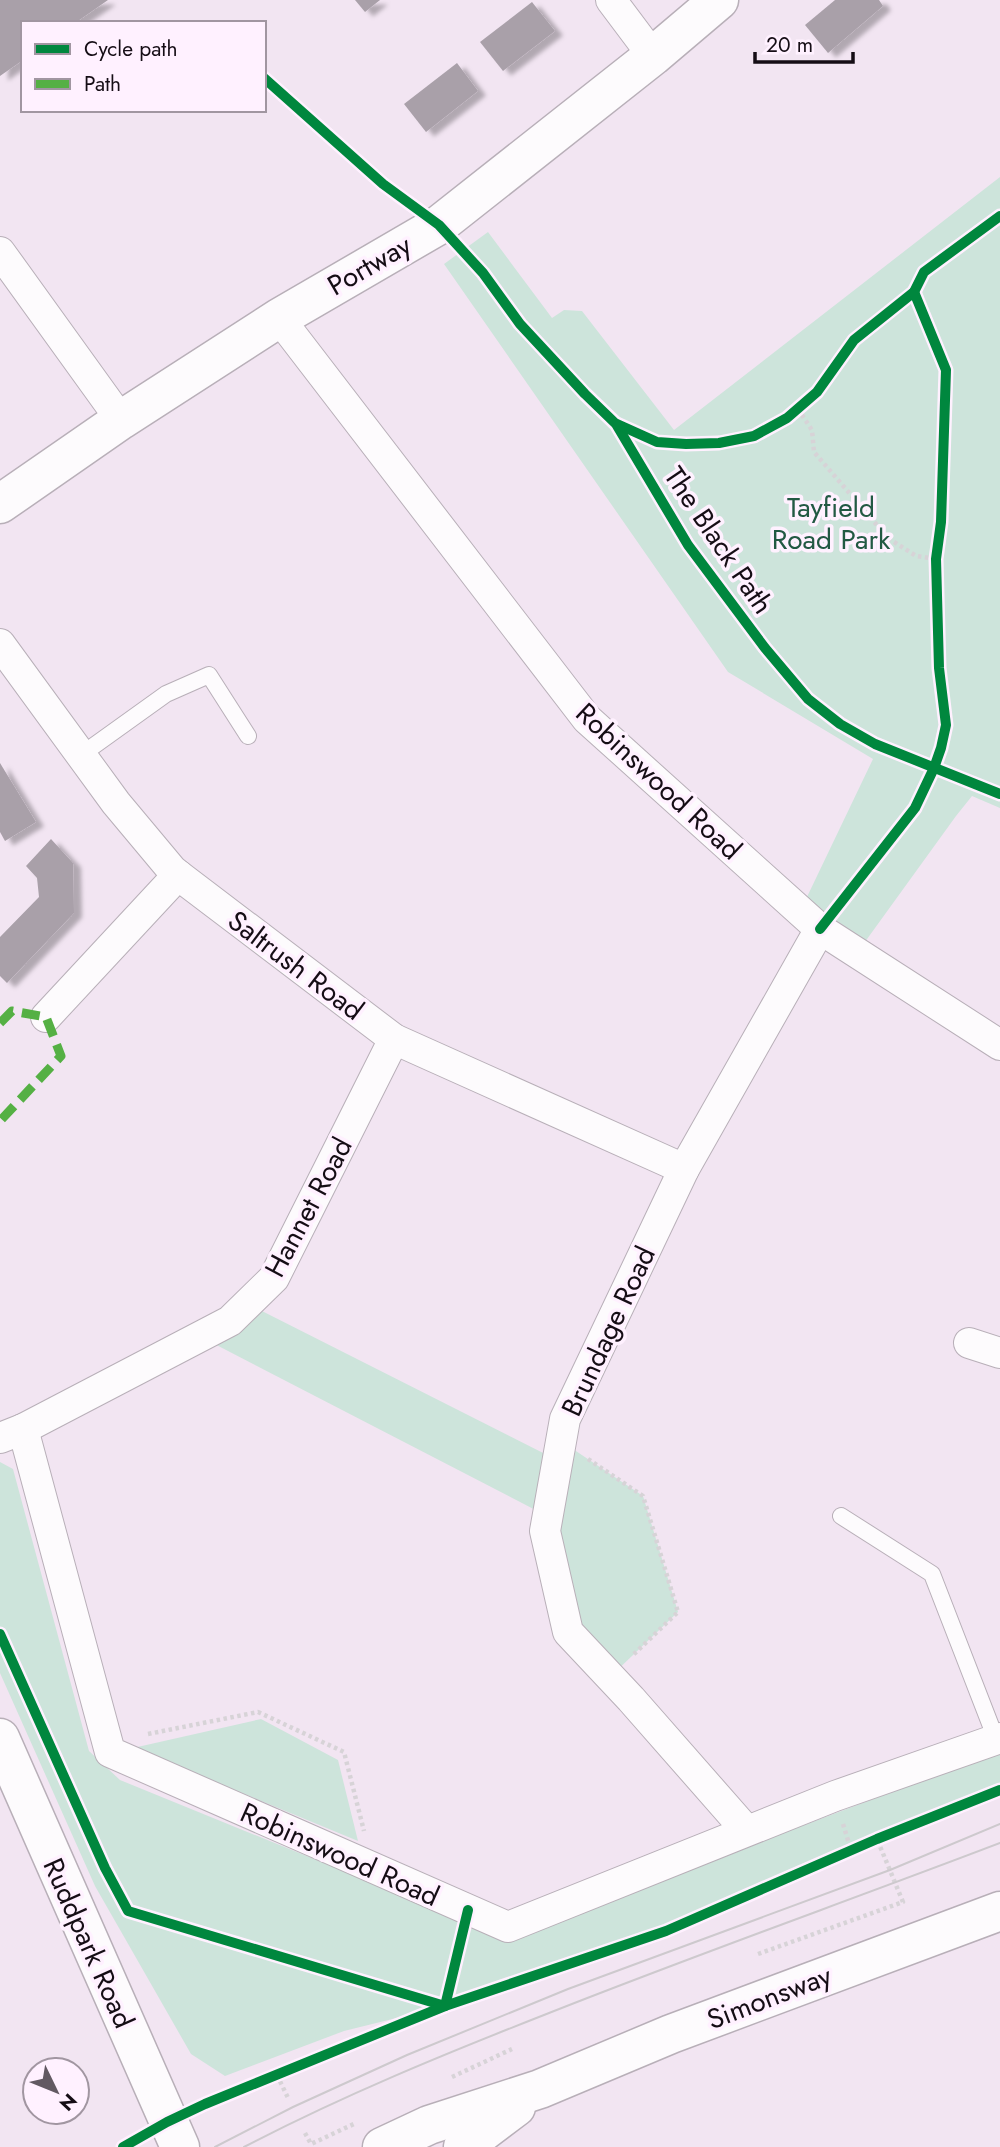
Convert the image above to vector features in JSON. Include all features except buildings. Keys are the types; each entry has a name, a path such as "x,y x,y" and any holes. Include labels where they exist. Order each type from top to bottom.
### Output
{"street":[{"path":"611,0 653,56"},
{"name":"Portway","path":"0,504 279,318 439,225 653,56 719,0"},
{"path":"0,252 121,421"},
{"name":"Robinswood Road","path":"279,318 587,719 820,929 1000,1045"},
{"name":"Saltrush Road","path":"0,644 116,803 178,875 394,1039 684,1169"},
{"path":"46,1017 178,875"},
{"name":"Brundage Road","path":"746,1830 568,1632 545,1531 565,1419 684,1169 820,929"},
{"name":"Hannet Road","path":"11,1434 230,1321 274,1278 394,1039"},
{"path":"969,1343 1000,1353"},
{"path":"11,1434 110,1752"},
{"name":"Ruddpark Road","path":"0,1738 180,2147"},
{"name":"Robinswood Road","path":"110,1752 508,1927 746,1830 998,1738"},
{"name":"Simonsway","path":"382,2147 429,2125 540,2089 671,2034 1000,1911"},
{"name":"Simonsway","path":"463,2147 540,2089"}],"lane":[{"path":"81,755 166,694 209,675 248,736"},
{"path":"841,1516 932,1574 998,1738"}],"path":[{"path":"787,418 808,401"},
{"path":"798,409 812,430 814,452 888,538 916,556 936,559"},
{"path":"937,572 938,547"},
{"path":"561,1441 643,1496 678,1612 610,1677"},
{"path":"110,1752 128,1738 258,1712 344,1752 367,1842 369,1866"},
{"path":"758,1954 903,1902 874,1841 839,1856"},
{"path":"265,2080 290,2070"},
{"path":"277,2075 289,2100"}],"green space":[{"name":"Tayfield Road Park","path":"1000,177 1000,808 972,796 862,946 806,899 873,759 728,672 444,264 488,232 552,318 564,310 582,311 674,430"},
{"path":"248,1304 557,1460 561,1441 643,1496 678,1612 610,1677 568,1632 547,1516 201,1337"},
{"path":"0,1462 13,1469 89,1751 120,1780 493,1932 519,1933 1000,1751 1000,1791 877,1839 666,1931 445,2006 344,2031 225,2076 191,2054 95,1886 0,1673"},
{"path":"261,1719 338,1760 358,1841 133,1748"}],"tram line":[{"path":"215,2147 293,2107 407,2055 568,1989 890,1870 1000,1824"},
{"path":"244,2147 355,2093 468,2045 1000,1843"}],"marked path":[{"path":"0,1023 12,1011 46,1017 61,1056 0,1121"}],"cycle path":[{"name":"The Black Path","path":"266,80 383,184 439,225 483,273 520,324 616,424 688,545 765,648 808,699 840,724 875,744 1000,794"},
{"path":"617,424 657,442 719,443 754,436 787,418 817,392 854,340 914,292 924,272 1000,216"},
{"path":"820,929 915,808 934,768 946,725 939,668 936,559 941,522 946,370 914,292"},
{"path":"0,1634 105,1868 128,1911 445,2006 468,1910"},
{"path":"123,2147 205,2104 445,2006 666,1931 877,1839 1000,1790"}]}
